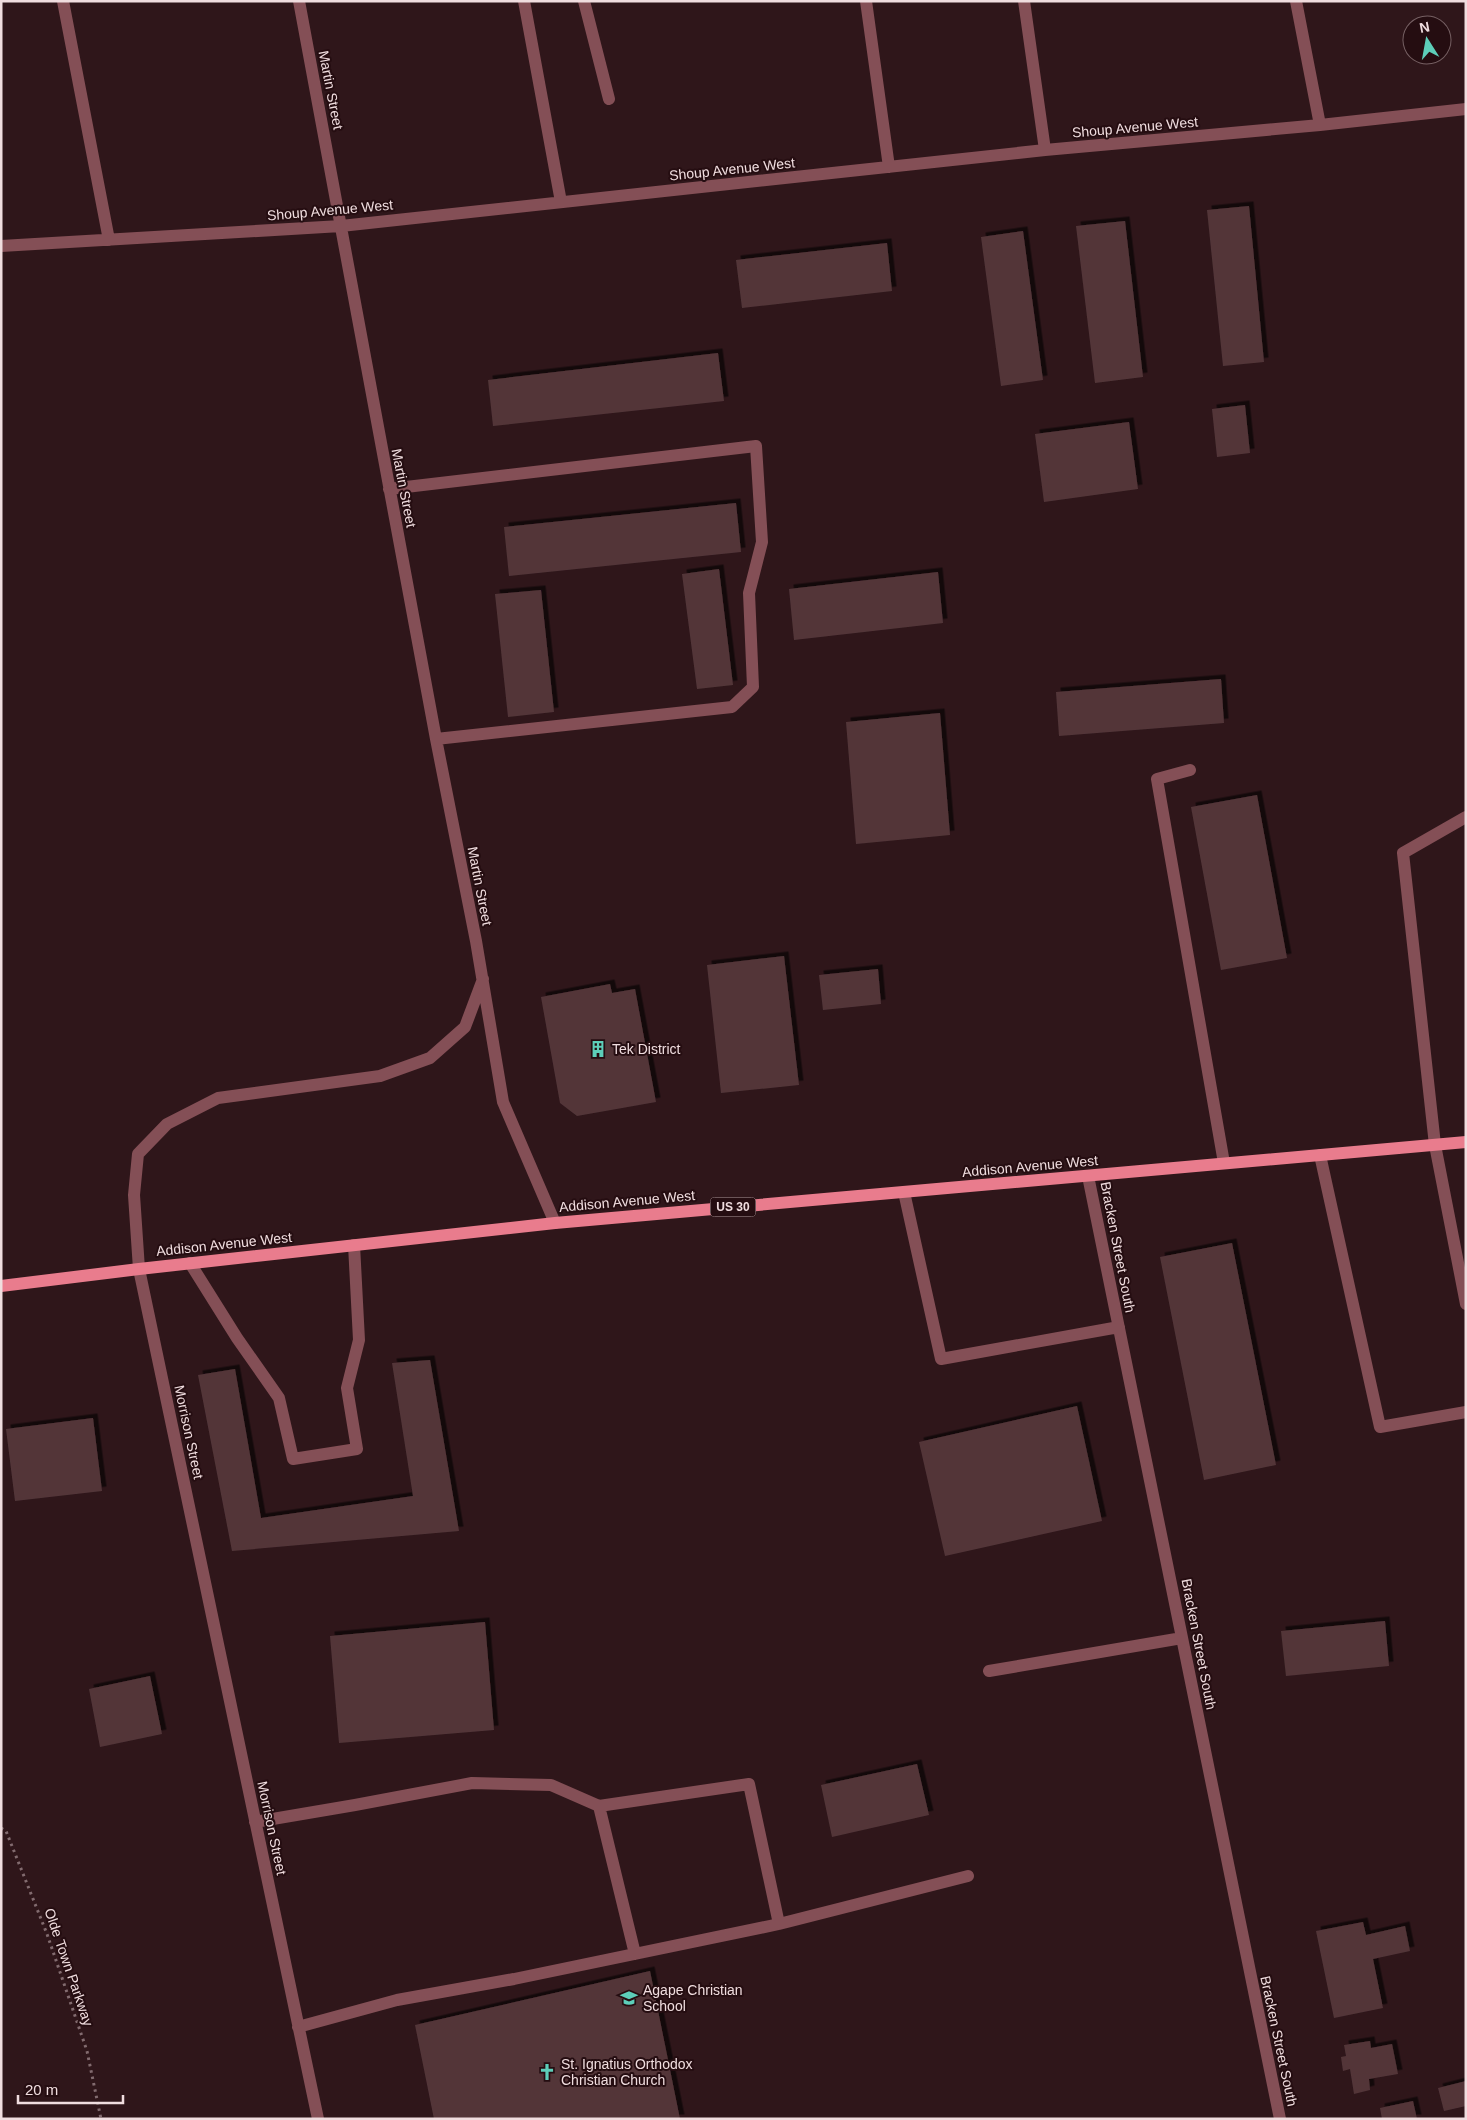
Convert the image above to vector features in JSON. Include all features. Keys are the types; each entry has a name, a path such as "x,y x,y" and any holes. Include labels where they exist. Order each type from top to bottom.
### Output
{"main road":[{"name":"Addison Avenue West","path":"1,1286 554,1223 1466,1142"}],"street":[{"path":"63,1 108,240"},
{"name":"Martin Street","path":"299,1 436,739 483,979 503,1102 554,1223"},
{"path":"524,1 560,202"},
{"path":"584,1 609,100"},
{"path":"866,1 889,167"},
{"path":"1024,1 1045,150"},
{"path":"1296,1 1320,125"},
{"name":"Shoup Avenue West","path":"1,246 341,226 1045,150 1320,125 1466,109"},
{"path":"389,489 756,446 762,542 749,593 753,687 732,707 436,739"},
{"path":"1190,770 1157,778 1224,1163"},
{"path":"1466,817 1403,853 1435,1145 1466,1304"},
{"name":"Morrison Street","path":"318,2119 139,1269 134,1195 138,1154 167,1124 218,1098 380,1076 430,1058 465,1027 483,979"},
{"path":"1320,1155 1380,1427 1466,1412"},
{"name":"Bracken Street South","path":"1088,1176 1280,2119"},
{"path":"904,1192 941,1359 1119,1327"},
{"path":"190,1263 237,1338 279,1398 293,1459 357,1449 347,1388 359,1340 354,1245"},
{"path":"989,1671 1182,1638"},
{"path":"255,1822 472,1783 551,1785 599,1806 749,1784 779,1924"},
{"path":"599,1806 635,1954"},
{"path":"298,2027 397,2000 514,1979 779,1924 968,1876"}],"path":[{"name":"Olde Town Parkway","path":"1,1828 6,1831 47,1934 87,2051 101,2119"}],"building":[{"path":"1249,206 1264,362 1223,366 1207,210"},
{"path":"1125,221 1143,377 1095,383 1076,226"},
{"path":"1023,231 1043,380 1001,386 981,237"},
{"path":"887,243 892,291 742,308 736,260"},
{"path":"718,353 724,401 493,426 488,380"},
{"path":"1245,405 1250,453 1217,457 1212,409"},
{"path":"1129,422 1138,489 1044,502 1035,434"},
{"path":"736,503 741,552 509,576 504,527"},
{"path":"719,569 733,685 697,689 682,574"},
{"path":"938,572 943,623 794,640 789,589"},
{"path":"541,590 554,712 508,717 495,594"},
{"path":"1221,679 1224,723 1059,736 1056,692"},
{"path":"940,713 950,835 856,844 846,722"},
{"path":"1257,795 1287,958 1221,970 1191,807"},
{"path":"784,956 799,1085 721,1093 707,965"},
{"path":"878,969 881,1004 823,1010 819,975"},
{"name":"Tek District","path":"610,984 612,993 635,989 656,1102 577,1116 560,1103 541,997"},
{"path":"1232,1243 1276,1465 1204,1480 1160,1257"},
{"path":"430,1360 459,1531 232,1551 198,1375 235,1369 261,1518 413,1496 392,1363"},
{"path":"1077,1406 1102,1521 945,1556 919,1442"},
{"path":"93,1418 102,1491 15,1501 6,1429"},
{"path":"1385,1621 1389,1666 1286,1676 1281,1631"},
{"path":"485,1622 494,1730 339,1743 330,1636"},
{"path":"150,1676 162,1734 100,1747 89,1689"},
{"path":"917,1764 929,1815 832,1837 821,1785"},
{"path":"1363,1922 1366,1935 1405,1926 1410,1951 1373,1959 1383,2008 1334,2018 1316,1931"},
{"name":"St. Ignatius Orthodox Christian Church","path":"650,1971 680,2119 434,2119 415,2025"},
{"path":"1370,2041 1371,2048 1392,2044 1398,2074 1369,2079 1370,2090 1354,2094 1350,2069 1343,2071 1341,2057 1346,2056 1344,2045"},
{"path":"1466,2081 1466,2106 1444,2111 1438,2088"},
{"path":"1413,2101 1417,2119 1382,2119 1380,2108"}],"place":[{"name":"Tek District","path":"598,1049"},
{"name":"Agape Christian School","path":"629,1998"},
{"name":"St. Ignatius Orthodox Christian Church","path":"547,2072"}]}
